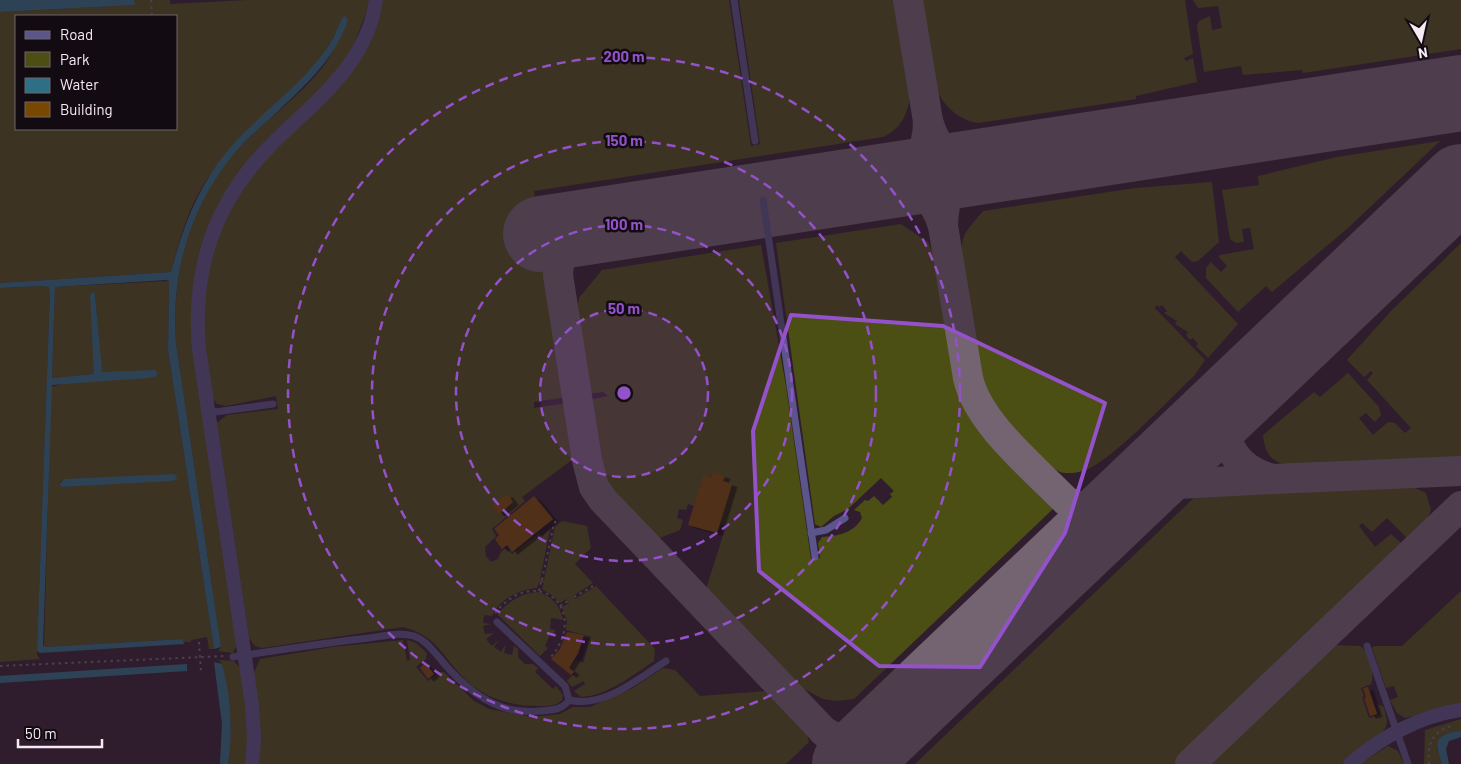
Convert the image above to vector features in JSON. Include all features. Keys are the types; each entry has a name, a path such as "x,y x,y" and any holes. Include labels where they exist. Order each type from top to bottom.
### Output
{"street":[{"path":"252,764 253,722 240,656 197,326 199,282 209,242 228,200 251,167 340,78 363,40 370,24 376,0"},
{"path":"1350,764 1372,747 1414,723 1461,710"}],"lane":[{"path":"734,0 755,141"},
{"path":"763,200 815,557"},
{"path":"208,413 273,404"},
{"path":"811,533 826,530 845,518"},
{"path":"497,622 565,686 569,700"},
{"path":"240,656 401,634 413,636 428,645 466,688 499,706 532,712 557,709 565,705 569,700"},
{"path":"1367,646 1408,764"},
{"path":"569,700 585,703 608,695 630,684 666,660"}],"path":[{"path":"151,0 152,15"},
{"path":"540,590 554,523 558,520"},
{"path":"574,597 595,585"},
{"path":"497,622 495,612 510,599 524,592 540,590 552,597 560,606 565,621 562,638 556,650 543,665"},
{"path":"560,606 568,601"},
{"path":"199,642 201,672"},
{"path":"0,666 201,656 240,656"},
{"path":"1429,764 1429,749 1434,734 1455,725"}],"highlighted area":[{"path":"791,315 943,326 1105,403 1065,533 980,667 879,666 759,571 753,431"}],"green space":[{"path":"134,0 170,0 170,4 247,0 371,0 355,42 344,62 206,232 199,255 193,290 191,325 238,642 233,653 218,651 221,647 176,343 175,315 177,288 189,234 199,209 212,185 227,162 246,141 312,80 321,69 333,49 342,18 332,41 315,64 215,168 199,192 187,218 171,272 0,283 0,12 134,5"},
{"path":"383,0 729,0 751,146 760,144 739,0 898,0 909,55 910,95 906,113 897,127 883,137 534,191 567,397 534,402 534,408 568,403 576,457 522,497 525,501 492,529 496,536 485,547 486,556 491,562 498,559 501,552 506,548 512,554 539,533 542,537 550,529 540,579 544,580 555,527 562,521 587,526 591,548 575,564 593,583 573,596 575,599 596,586 655,649 654,661 610,689 591,696 581,697 574,691 585,684 584,681 572,687 567,681 575,673 570,668 576,660 583,663 591,637 566,630 567,621 562,607 569,603 566,599 560,603 542,589 544,583 539,582 537,588 524,590 505,600 499,605 492,616 484,615 483,623 491,624 483,626 485,634 494,633 486,639 492,646 499,640 494,647 501,652 506,644 504,653 512,655 514,646 518,649 518,657 525,664 533,664 538,668 535,672 553,689 556,686 563,695 562,700 550,706 528,706 508,703 481,692 466,680 432,641 424,635 403,627 262,648 255,646 249,638 217,423 227,415 278,409 276,396 226,406 217,404 212,398 203,331 203,308 209,267 214,246 222,226 242,188 269,155 323,104 353,68 366,47 376,25"},
{"path":"919,0 1185,0 1193,54 1184,58 1186,61 1193,58 1197,82 1136,96 1136,99 978,123 960,117 947,106 937,91 927,55"},
{"path":"1193,0 1461,0 1461,49 1303,73 1302,70 1243,75 1241,66 1204,72 1197,26 1199,21 1210,16 1212,30 1222,28 1218,6 1198,8"},
{"path":"1440,141 1348,228 1272,292 1266,286 1238,312 1206,278 1206,268 1211,262 1221,272 1227,266 1218,256 1254,249 1250,228 1242,229 1244,242 1236,243 1230,239 1222,190 1259,185 1258,176 1337,157"},
{"path":"1212,182 1219,242 1198,261 1192,262 1181,251 1175,257 1238,324 1208,358 1196,346 1198,344 1193,338 1190,340 1186,335 1188,332 1175,324 1177,321 1164,313 1167,311 1162,305 1159,307 1156,305 1155,308 1205,360 1194,376 1108,457 1083,471 1060,472 1038,457 1015,436 995,412 982,388 970,336 964,290 962,251 964,235 983,211 1135,188"},
{"path":"901,224 928,242 939,267 960,388 969,412 1055,507 854,699 837,701 823,699 800,687 706,589 726,526 720,524 731,484 723,481 725,476 713,473 711,478 703,476 694,506 688,504 686,510 679,509 677,518 683,520 680,530 657,539 608,487 600,471 589,400 608,396 603,392 588,394 576,317 579,298 602,270 761,245 786,386 811,559 820,558 818,543 822,537 840,535 855,527 862,518 860,512 854,510 865,500 868,501 874,496 883,505 892,497 890,494 894,491 881,478 848,509 834,516 821,527 815,524 776,243"},
{"path":"1461,243 1461,462 1291,466 1274,460 1268,452 1263,435 1314,392 1320,397 1348,373 1379,407 1381,415 1375,422 1366,413 1359,418 1373,435 1388,422 1395,423 1405,433 1411,428 1367,380 1373,373 1371,371 1364,377 1347,360 1391,311"},
{"path":"169,281 168,350 214,649 209,649 207,637 191,640 191,642 184,642 183,639 44,647 51,387 104,373 101,372 95,294 94,374 52,378 55,287","holes":["176,480 62,487 59,483 61,481"]},
{"path":"48,287 50,291 37,655 40,659 0,662 0,288"},
{"path":"1392,485 1409,485 1426,493 1431,510 1424,527 1409,540 1387,518 1372,532 1362,523 1359,526 1375,547 1391,534 1401,543 1402,549 1177,764 915,764 1198,494 1211,496 1389,488"},
{"path":"1461,591 1461,704 1405,718 1397,713 1390,700 1398,697 1394,686 1386,688 1372,648 1374,646 1402,646"},
{"path":"538,592 555,602 563,620 551,618 550,629 555,630 554,635 550,635 545,646 548,648 540,656 497,614 515,599 526,594"},
{"path":"403,640 407,661 410,660 407,640 416,643 427,653 426,659 416,667 428,681 439,672 444,672 474,701 489,709 532,717 560,714 573,707 590,707 633,688 663,668 675,670 700,696 767,691 807,733 809,742 786,764 258,764 254,673 260,659 333,647"},
{"path":"1331,645 1360,646 1369,658 1372,680 1371,684 1361,688 1364,696 1362,697 1369,718 1380,715 1377,704 1384,707 1387,721 1386,727 1380,735 1341,764 1207,764"},
{"path":"219,660 234,661 243,672 248,738 246,764 228,764 231,723 222,664"},
{"path":"1461,719 1461,731 1443,735 1437,748 1442,764 1424,764 1425,730"},
{"path":"1388,746 1398,751 1404,764 1359,764"}],"water":[{"path":"0,0 134,0 135,5 0,12"},
{"path":"345,16 348,20 342,35 317,72 242,144 218,176 194,220 180,267 175,317 176,343 221,647 214,649 168,350 169,281 166,280 55,287 52,378 94,374 90,295 93,292 95,294 102,372 155,370 158,373 155,377 147,378 52,385 43,645 44,647 183,639 184,644 40,653 37,651 50,291 48,287 41,286 0,288 0,283 171,272 195,202 213,171 247,129 295,85 317,61 334,37 342,18"},
{"path":"174,474 177,477 176,480 171,481 62,487 59,484 65,479"},
{"path":"214,662 222,664 229,701 231,727 228,764 220,764 222,724"},
{"path":"187,664 187,671 0,683 0,676"},
{"path":"1461,731 1461,737 1449,741 1446,749 1449,764 1442,764 1438,750 1439,740 1446,734"}],"building":[{"path":"713,472 725,476 723,481 732,484 717,533 688,525 703,475 711,478"},
{"path":"507,494 513,502 499,514 492,506"},
{"path":"534,496 553,519 512,552 507,545 502,549 495,539 499,535 494,529"},
{"path":"567,632 584,635 578,653 569,668 574,672 571,675 551,659 560,649"},
{"path":"425,663 434,674 428,679 420,668"},
{"path":"1368,687 1377,714 1370,716 1363,688"}],"taxiway":[{"path":"883,182 911,166 922,152 927,133 928,121 908,0"},
{"path":"928,121 937,142 949,155 965,162 988,166"},
{"path":"988,166 967,175 954,187 946,204 943,226 968,378 974,395 983,411 1008,444 1066,501 1082,507 1095,509 1106,508 1145,489 1158,485 1273,479"},
{"path":"883,182 905,185 922,193 934,206 943,226"},
{"path":"593,226 576,234 565,243 560,257 558,275 587,460 594,487 603,500 855,764"},
{"path":"1243,389 1231,409 1227,422 1229,445 1242,463 1261,475 1273,479 1461,471"},
{"path":"1190,764 1461,506"},
{"path":"823,731 840,738 855,739 871,735 888,727"}],"runway":[{"path":"541,234 1461,93"},
{"path":"850,764 1461,182"}]}
